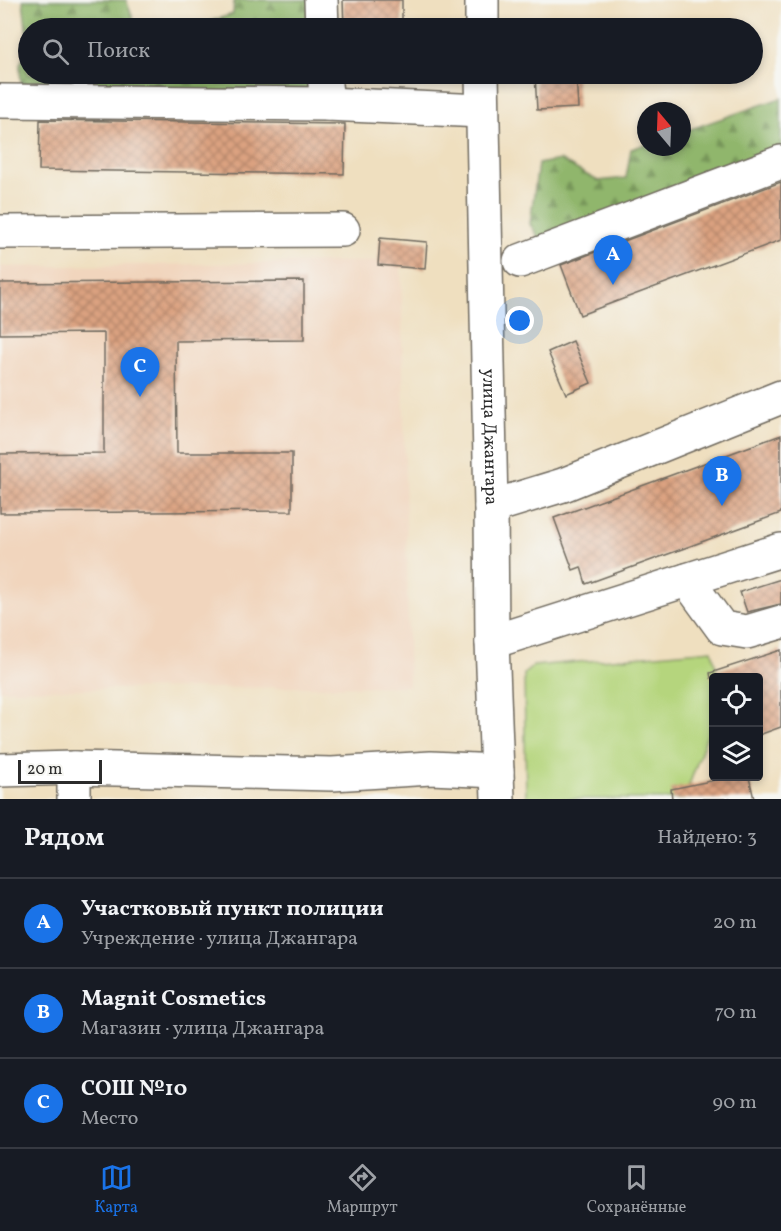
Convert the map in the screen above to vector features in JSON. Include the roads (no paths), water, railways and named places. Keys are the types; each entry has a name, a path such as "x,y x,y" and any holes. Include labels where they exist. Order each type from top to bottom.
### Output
{"main road":[{"path":"321,0 321,18"},
{"path":"482,0 482,18"},
{"name":"улица Джангара","path":"482,84 492,642 498,785"},
{"path":"0,101 326,89 482,111"},
{"path":"520,261 781,162"},
{"path":"0,232 343,230"},
{"path":"491,507 563,485 781,397"},
{"path":"492,642 781,550"},
{"path":"687,580 722,628 747,632 781,622"},
{"path":"0,770 74,784 332,787 431,768 498,785"}],"place":[{"name":"Участковый пункт полиции","path":"613,285"},
{"name":"СОШ №10","path":"140,397"},
{"name":"Magnit Cosmetics","path":"722,506"}]}
